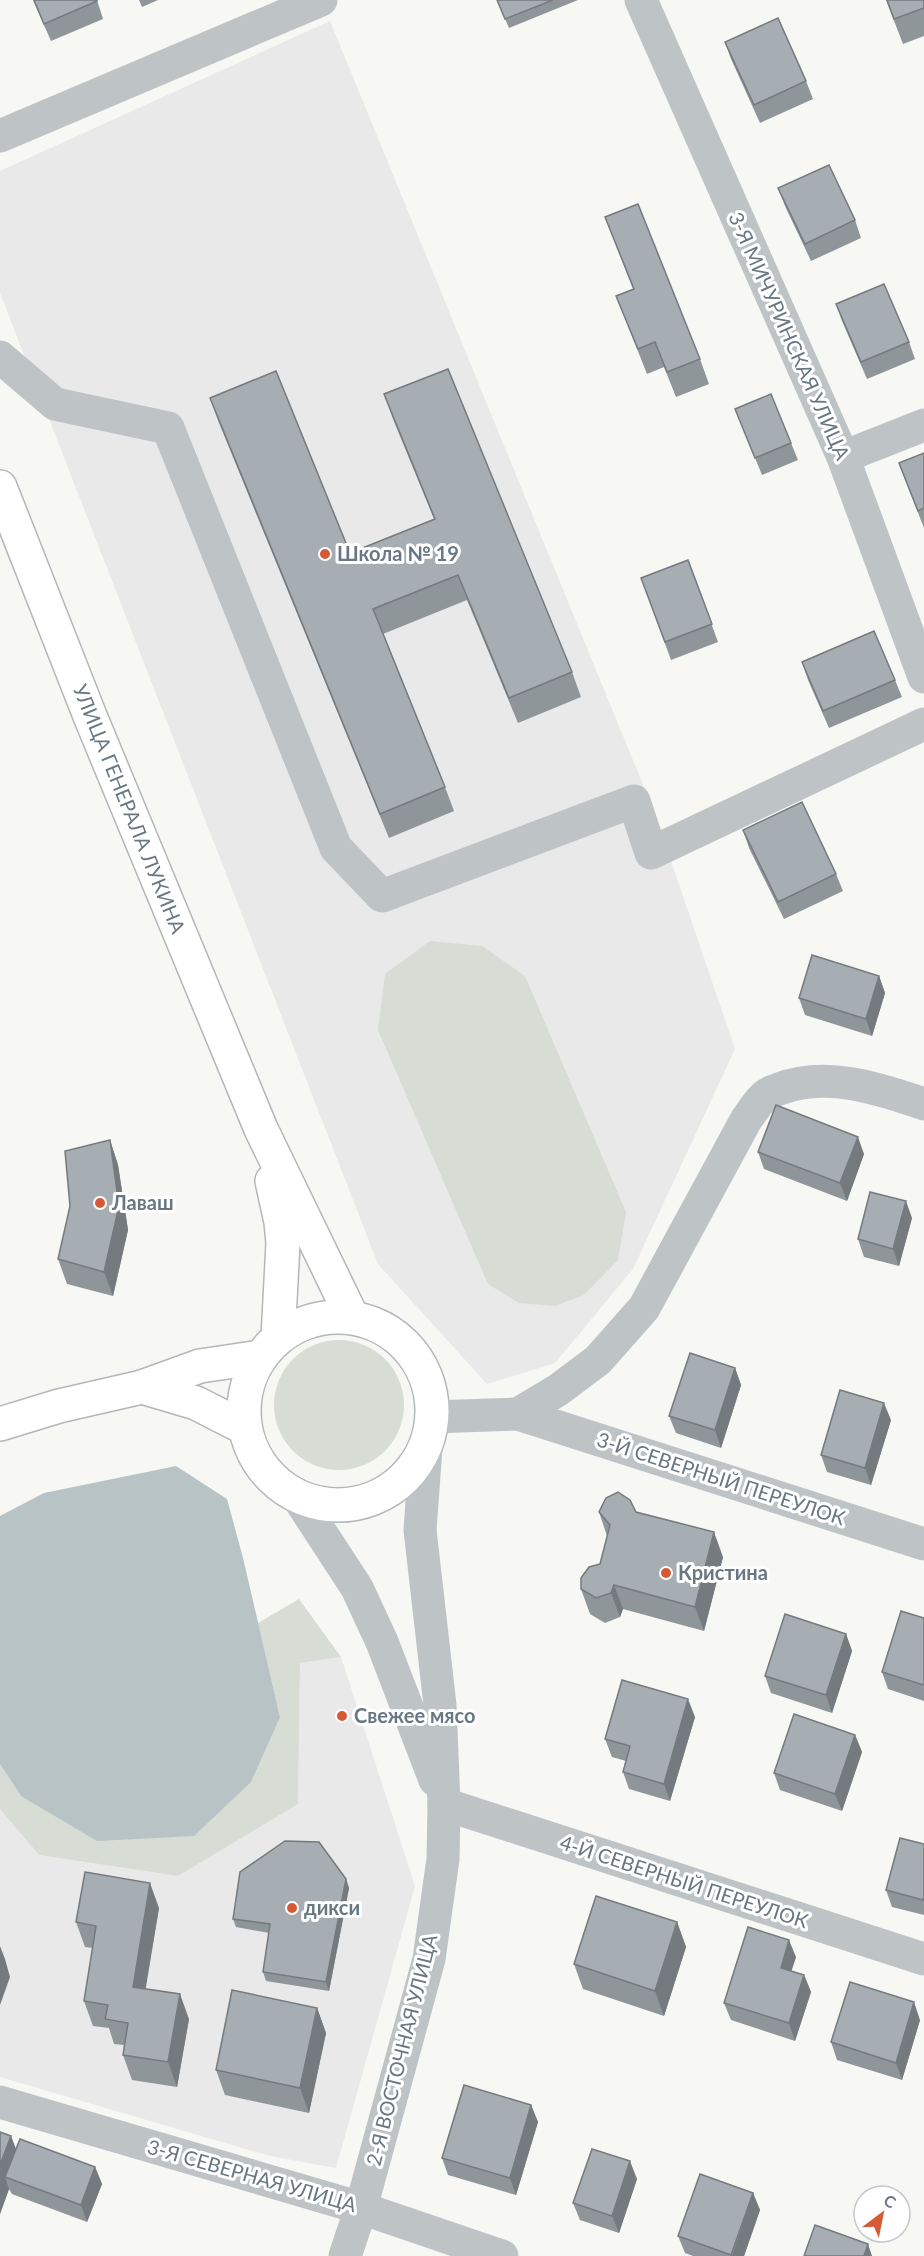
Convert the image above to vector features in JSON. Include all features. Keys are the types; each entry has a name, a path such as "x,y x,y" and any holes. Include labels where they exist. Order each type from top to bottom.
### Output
{"main road":[{"name":"УЛИЦА ГЕНЕРАЛА ЛУКИНА","path":"0,487 95,727 261,1130 352,1317"},
{"name":"УЛИЦА ГЕНЕРАЛА ЛУКИНА","path":"261,1130 282,1233 269,1347"},
{"path":"0,1424 59,1406 142,1387 200,1366 269,1347 294,1327 313,1320 332,1316 352,1317 395,1335 424,1371 433,1417 426,1448 409,1474 386,1493 357,1504 327,1505 297,1496 279,1484 264,1468 252,1449 246,1428 246,1391 269,1347"},
{"path":"142,1387 196,1403 246,1428"}],"street":[{"path":"0,136 284,8 321,0"},
{"name":"3-Я МИЧУРИНСКАЯ УЛИЦА","path":"640,0 843,457 924,677"},
{"path":"0,357 56,404 168,428 336,848 382,896 633,801 651,853 924,724"},
{"path":"843,457 924,425"},
{"path":"433,1417 518,1414 558,1390 598,1360 644,1308 746,1120 766,1094 790,1085 815,1081 884,1090 924,1104"},
{"name":"3-Й СЕВЕРНЫЙ ПЕРЕУЛОК","path":"518,1414 924,1544"},
{"name":"2-Я ВОСТОЧНАЯ УЛИЦА","path":"345,2256 361,2208 429,1959 443,1859 444,1804 440,1705 420,1530 426,1448"},
{"name":"2-Я ВОСТОЧНАЯ УЛИЦА","path":"297,1496 357,1588 382,1642 444,1804"},
{"name":"4-Й СЕВЕРНЫЙ ПЕРЕУЛОК","path":"444,1804 924,1959"},
{"name":"3-Я СЕВЕРНАЯ УЛИЦА","path":"0,2102 361,2208 502,2256"}],"shaded area":[{"name":"Школа № 19","path":"330,21 655,814 735,1049 633,1269 555,1363 487,1384 378,1264 0,293 0,171"},
{"path":"430,941 482,946 525,976 626,1212 618,1260 584,1295 555,1306 519,1303 488,1284 378,1030 385,974"},
{"path":"339,1340 364,1345 385,1359 399,1380 404,1405 399,1430 385,1451 364,1465 339,1470 314,1465 293,1451 279,1430 274,1405 279,1380 293,1359 314,1345"},
{"path":"176,1466 227,1499 280,1717 251,1782 194,1836 97,1841 21,1796 0,1764 0,1516 44,1493"},
{"path":"299,1599 341,1657 300,1663 298,1804 178,1876 39,1855 0,1809 0,1764 21,1796 280,1717 258,1623"},
{"path":"341,1657 415,1886 336,2168 270,2156 0,2077 0,1809 39,1855 178,1876 298,1804 300,1663"}],"building":[{"path":"34,0 97,0 97,1 44,24"},
{"path":"497,0 553,0 505,19"},
{"path":"887,0 924,0 924,8 894,19"},
{"path":"778,18 806,81 754,105 725,42"},
{"path":"829,165 855,220 805,244 778,188"},
{"path":"638,204 700,359 667,372 655,342 638,349 616,296 634,289 605,217"},
{"path":"884,284 909,342 861,362 836,304"},
{"path":"448,369 572,672 509,698 458,575 373,609 445,787 380,814 210,398 276,371 350,553 435,519 384,394"},
{"path":"771,394 791,443 755,458 735,409"},
{"path":"924,453 924,508 918,511 899,463"},
{"path":"688,560 712,624 665,642 641,578"},
{"path":"874,631 895,680 823,711 802,662"},
{"path":"802,802 836,874 778,902 743,830"},
{"path":"812,955 879,976 866,1019 799,998"},
{"path":"776,1105 858,1137 840,1183 758,1152"},
{"name":"Лаваш","path":"110,1140 119,1206 104,1272 58,1259 70,1206 65,1151"},
{"path":"870,1192 906,1201 893,1249 858,1239"},
{"path":"690,1353 735,1368 715,1430 669,1416"},
{"path":"840,1390 884,1403 865,1468 821,1455"},
{"name":"Кристина","path":"618,1492 630,1500 636,1512 714,1532 695,1607 614,1585 611,1593 596,1598 581,1589 581,1578 589,1567 600,1564 610,1525 599,1512 606,1498"},
{"path":"901,1611 924,1618 924,1685 882,1672"},
{"path":"785,1614 846,1634 826,1695 765,1676"},
{"path":"622,1680 688,1699 664,1784 623,1772 630,1746 605,1739"},
{"path":"794,1714 855,1735 835,1794 774,1773"},
{"path":"900,1838 924,1844 923,1900 886,1890"},
{"name":"дикси","path":"285,1841 319,1842 346,1879 326,1982 263,1972 270,1924 233,1919 240,1872"},
{"path":"85,1872 150,1883 133,1987 180,1994 168,2062 123,2055 128,2023 105,2019 108,2005 84,2001 96,1926 76,1922"},
{"path":"596,1896 677,1922 655,1991 574,1964"},
{"path":"748,1927 789,1940 781,1968 804,1975 789,2023 724,2003"},
{"path":"850,1982 914,2002 896,2063 831,2042"},
{"path":"232,1990 317,2008 300,2088 216,2070"},
{"path":"464,2085 531,2105 510,2178 442,2158"},
{"path":"0,2132 11,2136 0,2165"},
{"path":"20,2139 95,2167 81,2205 5,2177"},
{"path":"592,2149 630,2161 612,2216 573,2203"},
{"path":"700,2174 753,2193 731,2255 678,2236"},
{"path":"815,2225 852,2238 852,2244 868,2244 864,2256 804,2256"}],"place":[{"name":"Школа № 19","path":"325,554"},
{"name":"Лаваш","path":"100,1203"},
{"name":"Кристина","path":"666,1573"},
{"name":"Свежее мясо","path":"342,1716"},
{"name":"дикси","path":"292,1908"}]}
